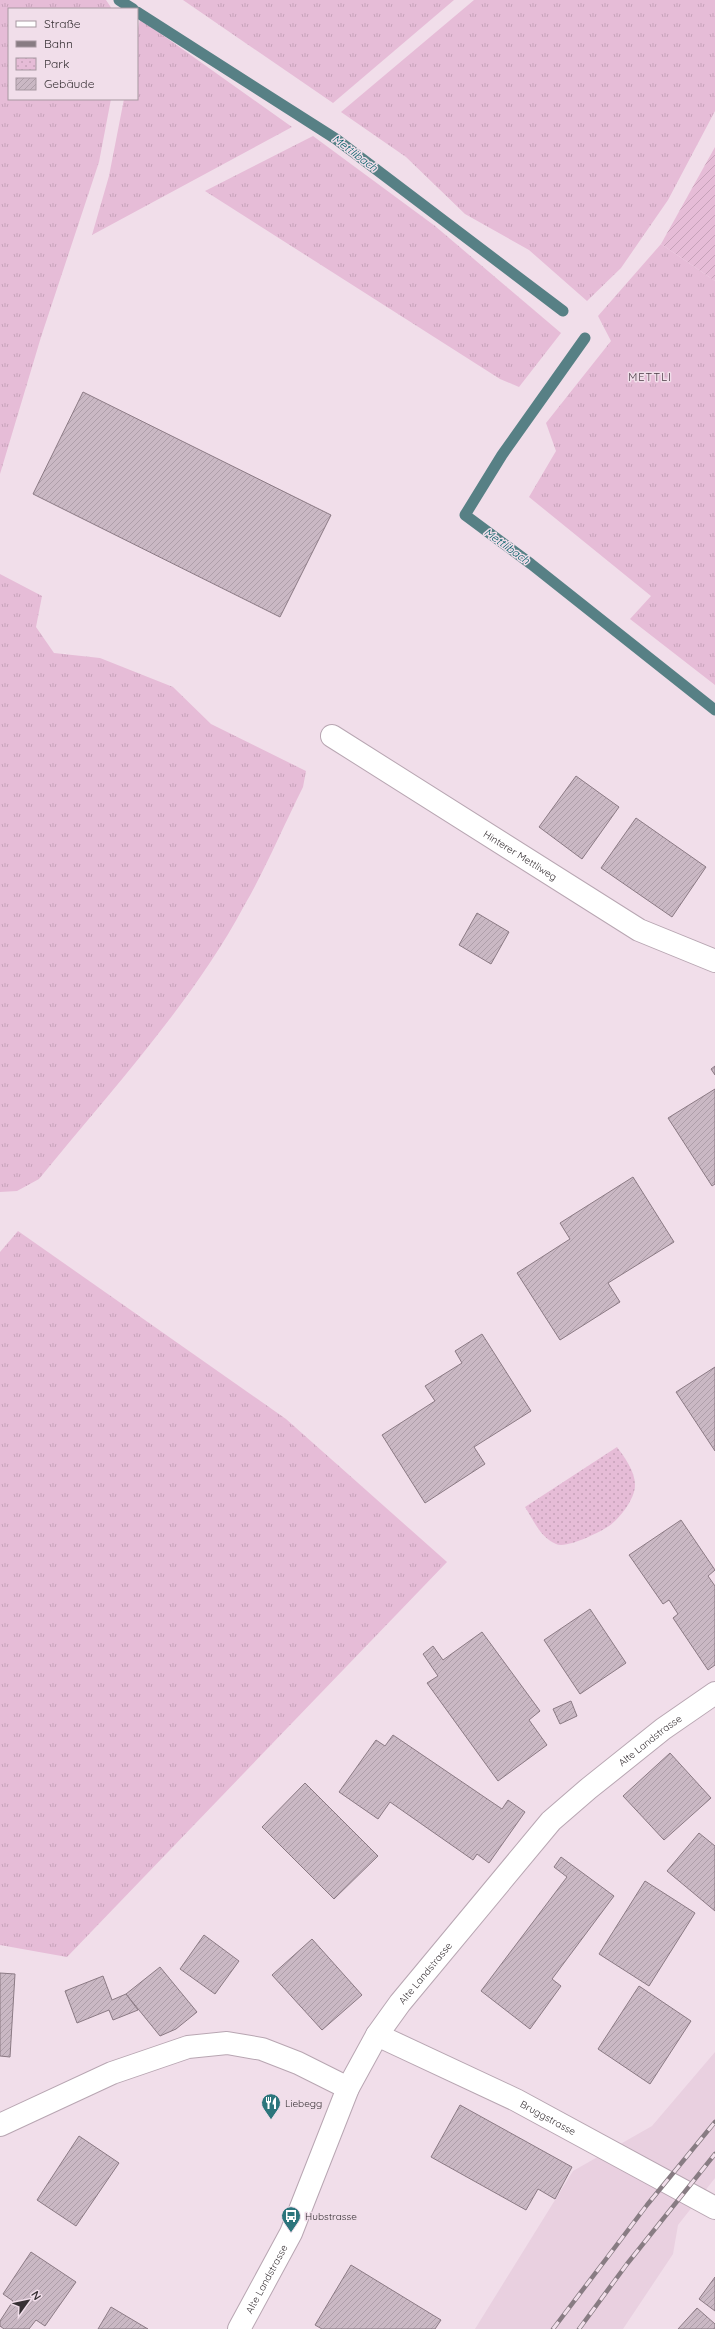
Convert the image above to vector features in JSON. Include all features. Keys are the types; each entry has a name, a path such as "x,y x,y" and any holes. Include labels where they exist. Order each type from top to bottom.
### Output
{"street":[{"name":"Hinterer Mettliweg","path":"332,736 639,930 715,961"},
{"name":"Alte Landstrasse","path":"239,2329 291,2233 348,2088 377,2034 400,2003 551,1821 588,1789 663,1729 715,1693"},
{"name":"Bruggstrasse","path":"377,2034 516,2100 715,2208"},
{"path":"0,2124 112,2073 188,2047 228,2043 262,2049 298,2063 348,2088"}],"shaded area":[{"path":"715,2052 715,2178 678,2225 673,2254 623,2329 475,2329 573,2171 652,2126"}],"green space":[{"path":"0,0 106,0 111,8 8,8 8,100 111,100 99,162 41,337 0,474"},
{"path":"183,0 454,0 333,103"},
{"path":"474,0 715,0 715,111 668,200 621,268 587,301 529,250 465,214 406,157 341,112"},
{"path":"140,19 292,127 92,235 109,176 124,100 138,100 138,28"},
{"path":"313,136 435,226 561,333 519,387 500,379 205,191"},
{"path":"715,147 715,281 661,244"},
{"path":"661,244 715,281 715,685 630,619 651,596 529,497 556,451 546,423 611,341 598,316"},
{"path":"0,574 42,596 36,627 54,653 100,658 173,687 211,724 306,771 303,787 252,892 223,942 175,1012 121,1081 39,1179 17,1191 0,1192"},
{"path":"18,1231 286,1419 447,1562 67,1957 0,1945 0,1252"},
{"path":"617,1447 629,1465 635,1480 634,1490 630,1502 626,1508 609,1526 591,1536 561,1545 550,1541 538,1528 525,1507"}],"building":[{"path":"83,392 331,515 280,617 33,494"},
{"path":"576,776 619,807 582,859 539,827"},
{"path":"636,818 706,867 672,917 601,868"},
{"path":"477,913 509,932 491,964 459,945"},
{"path":"715,1066 715,1075 711,1069"},
{"path":"715,1089 715,1184 712,1186 668,1118"},
{"path":"633,1177 674,1242 608,1283 620,1302 560,1340 517,1273 570,1239 560,1223"},
{"path":"482,1334 531,1411 474,1447 485,1464 425,1503 382,1435 435,1401 425,1386 462,1363 455,1351"},
{"path":"715,1367 715,1451 676,1392"},
{"path":"681,1520 715,1570 708,1576 715,1586 715,1665 708,1670 673,1618 678,1614 669,1600 663,1604 629,1555"},
{"path":"590,1609 626,1663 580,1694 544,1640"},
{"path":"482,1632 540,1711 529,1720 547,1745 498,1781 427,1683 438,1676 423,1654 433,1646 443,1660"},
{"path":"571,1701 577,1716 560,1724 553,1709"},
{"path":"393,1735 502,1809 508,1800 525,1812 489,1863 477,1854 473,1860 390,1802 378,1819 339,1792 376,1740 385,1746"},
{"path":"670,1753 711,1798 664,1840 623,1796"},
{"path":"305,1783 378,1856 334,1899 262,1827"},
{"path":"699,1833 715,1846 715,1911 667,1871"},
{"path":"561,1857 614,1896 552,1979 561,1986 530,2029 481,1991 567,1877 554,1867"},
{"path":"645,1881 695,1913 649,1986 599,1954"},
{"path":"204,1935 239,1961 215,1994 180,1969"},
{"path":"312,1939 362,1995 322,2030 272,1975"},
{"path":"160,1967 197,2012 176,2029 160,2036 126,1994"},
{"path":"0,1973 15,1974 10,2057 0,2056"},
{"path":"103,1976 112,2000 126,1994 138,2010 113,2020 109,2010 77,2023 65,1991"},
{"path":"639,1986 691,2021 650,2084 598,2049"},
{"path":"460,2105 572,2167 555,2199 538,2189 526,2210 431,2157"},
{"path":"79,2136 119,2163 76,2226 37,2200"},
{"path":"31,2252 76,2282 45,2326 36,2320 29,2329 4,2329 0,2326 0,2321 13,2301 3,2294"},
{"path":"351,2265 441,2320 435,2329 322,2329 315,2325"},
{"path":"715,2277 715,2311 699,2299"},
{"path":"111,2307 148,2329 98,2329"},
{"path":"697,2308 715,2324 715,2329 678,2329"}],"waterway":[{"name":"Mettlibach","path":"119,0 131,8"},
{"name":"Mettlibach","path":"138,13 336,139 563,311"},
{"name":"Mettlibach","path":"585,338 502,455 465,515 531,564 715,710"}],"railway":[{"path":"553,2329 647,2205 715,2122"},
{"path":"579,2329 627,2264 715,2154"}],"place":[{"name":"Liebegg","path":"271,2120"},
{"name":"Hubstrasse","path":"291,2233"}],"district":[{"name":"METTLI","path":"650,377"}]}
